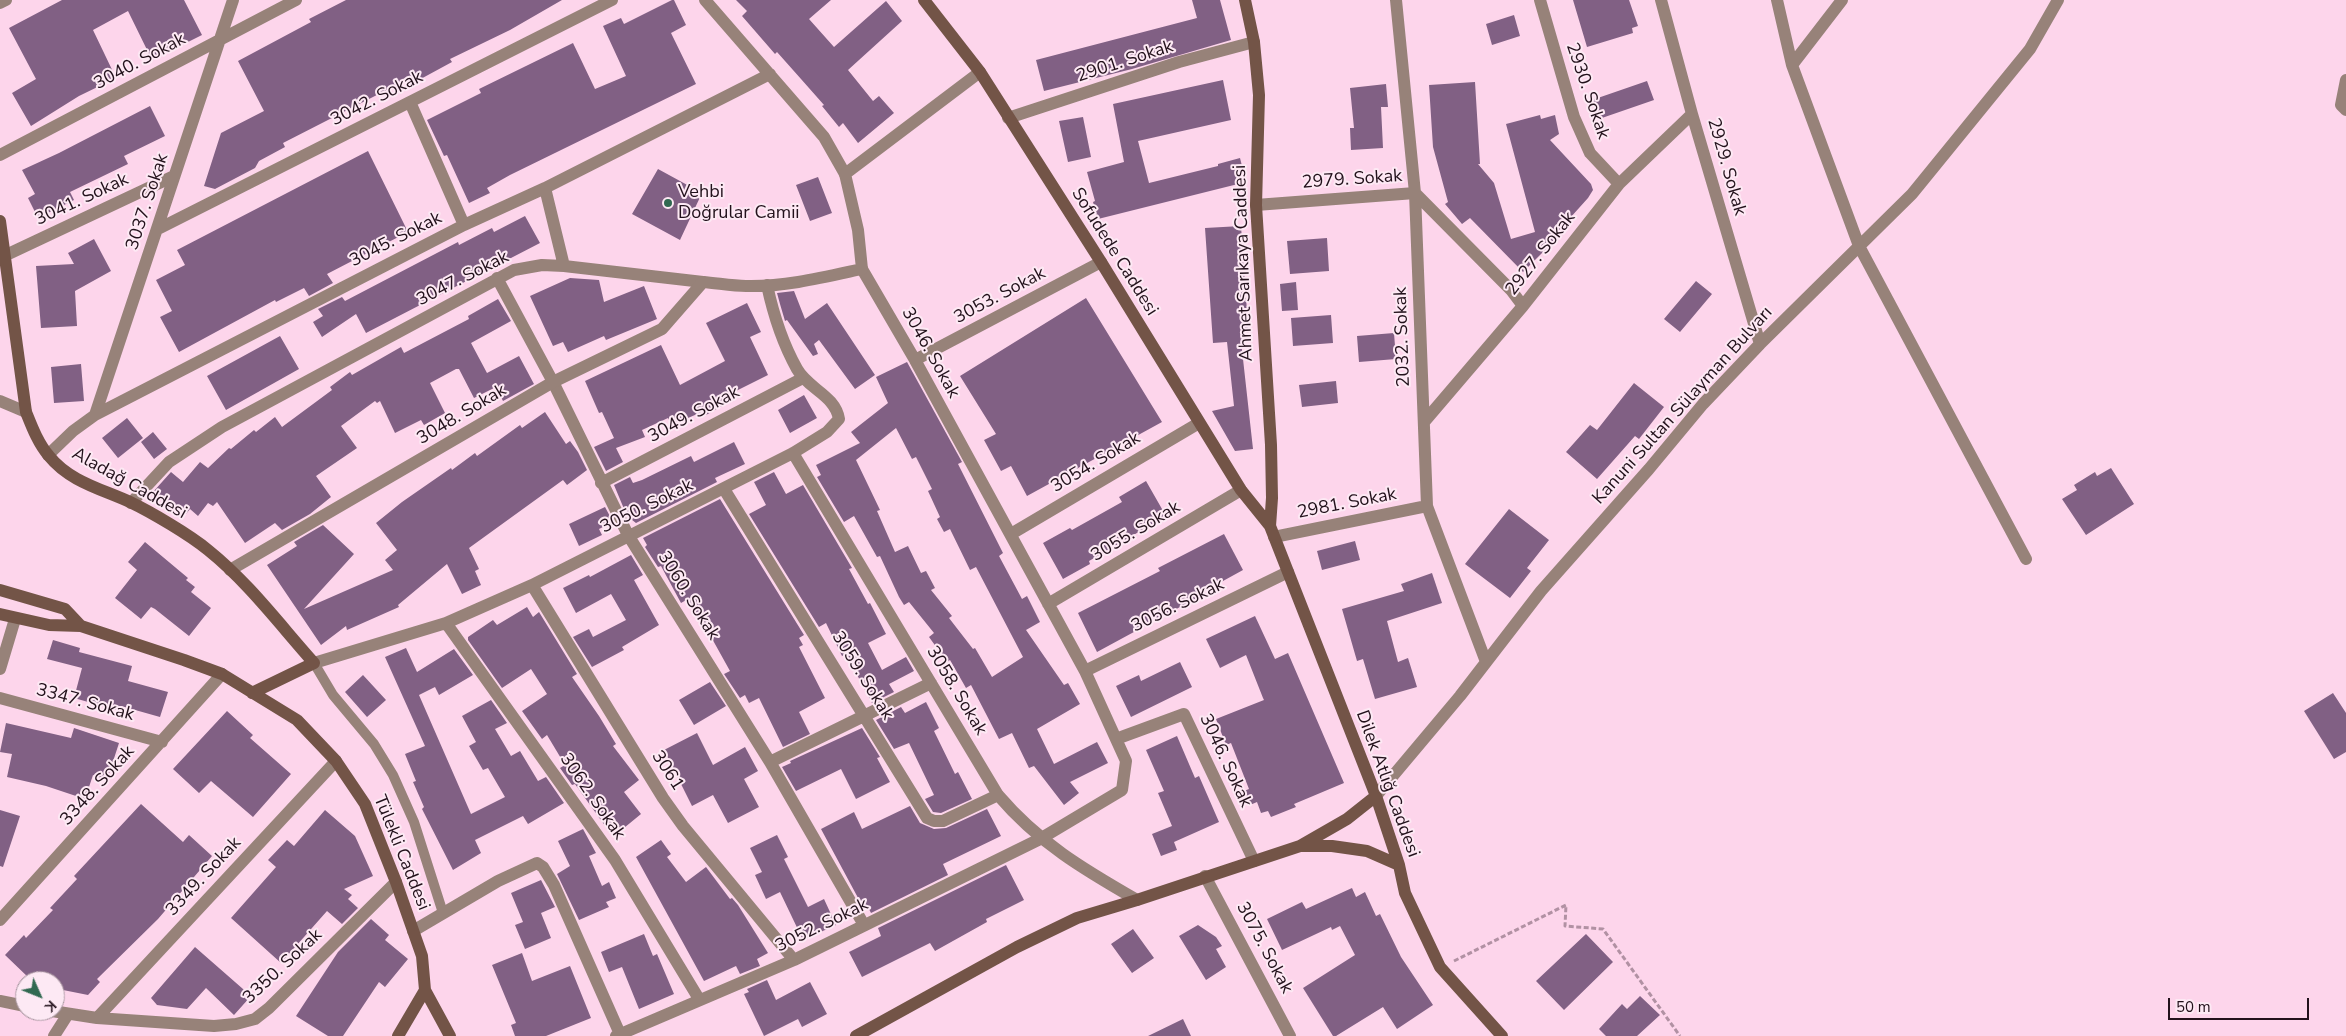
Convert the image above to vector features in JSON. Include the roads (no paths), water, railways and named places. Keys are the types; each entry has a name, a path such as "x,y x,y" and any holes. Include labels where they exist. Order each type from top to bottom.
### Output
{"main road":[{"name":"Sofudede Caddesi","path":"924,0 980,72 1101,262 1198,423 1241,490 1272,531"},
{"name":"Ahmet Sarıkaya Caddesi","path":"1245,0 1254,42 1259,95 1256,205 1271,445 1272,531"},
{"name":"Aladağ Caddesi","path":"0,221 26,412 48,456 66,473 90,486 131,503 207,549 230,570 314,663"},
{"name":"Dilek Atlığ Caddesi","path":"1272,531 1376,796 1399,866 1405,893 1440,968 1502,1036"},
{"path":"0,590 65,609 81,626"},
{"path":"0,614 49,626 81,626"},
{"name":"Tülekli Caddesi","path":"81,626 222,674 296,720 336,761 365,804 396,882 422,956 425,990 450,1036"},
{"path":"252,693 314,663"},
{"path":"856,1036 1042,934 1077,918 1300,846 1347,819 1376,796"},
{"path":"1300,846 1332,846 1367,851 1399,866"},
{"path":"398,1036 425,990"}],"street":[{"path":"0,3 6,0"},
{"name":"3037. Sokak","path":"95,415 233,0"},
{"name":"3040. Sokak","path":"0,155 296,0"},
{"name":"3042. Sokak","path":"158,229 612,0"},
{"name":"3046. Sokak","path":"705,0 824,137 845,174 858,230 862,268 915,360 1085,671 1126,761 1122,790 1040,839"},
{"name":"2032. Sokak","path":"1396,0 1414,193 1426,506 1486,662"},
{"name":"2930. Sokak","path":"1540,0 1574,117 1590,153 1619,184"},
{"name":"2929. Sokak","path":"1661,0 1692,114 1760,344"},
{"path":"1777,0 1792,65 1859,246 2026,559"},
{"path":"1792,65 1842,0"},
{"name":"Kanuni Sultan Sülayman Bulvarı","path":"1376,796 1486,662 1541,591 1649,469 1703,404 1760,344 1912,194 2018,65 2030,49 2058,0"},
{"name":"2901. Sokak","path":"1008,118 1180,62 1254,42"},
{"path":"845,174 980,72"},
{"name":"3045. Sokak","path":"48,456 73,431 95,415 464,225 545,188 770,74"},
{"path":"2346,80 2341,105 2346,110"},
{"path":"410,102 464,225"},
{"name":"2927. Sokak","path":"1424,422 1523,306 1619,184 1692,114"},
{"name":"3041. Sokak","path":"4,256 174,176"},
{"path":"545,188 564,266"},
{"name":"2979. Sokak","path":"1256,205 1414,193 1511,290 1523,306"},
{"name":"3053. Sokak","path":"915,360 1101,262"},
{"name":"3047. Sokak","path":"131,503 169,462 222,427 514,270 531,266 564,266 746,286 824,277 862,268"},
{"name":"3060. Sokak","path":"497,278 552,382 628,535 770,762 864,925"},
{"name":"3048. Sokak","path":"230,570 552,382 662,329 703,282"},
{"name":"3050. Sokak","path":"314,663 446,623 532,585 628,535 724,489 793,453 827,432 839,419 838,412 829,400 803,378 791,358 771,302 767,285"},
{"name":"3049. Sokak","path":"601,484 803,378"},
{"path":"0,401 26,412"},
{"name":"3054. Sokak","path":"1011,534 1198,423"},
{"name":"3058. Sokak","path":"793,453 998,795 1040,839 1095,876 1137,900"},
{"name":"3059. Sokak","path":"724,489 866,716 927,818 934,821 943,821 998,795"},
{"name":"3055. Sokak","path":"1048,604 1241,490"},
{"name":"2981. Sokak","path":"1272,531 1426,506"},
{"name":"3056. Sokak","path":"1085,671 1288,572"},
{"name":"3061","path":"532,585 663,798 683,826 794,960"},
{"path":"0,669 14,618"},
{"name":"3062. Sokak","path":"446,623 615,860 699,999"},
{"name":"3348. Sokak","path":"0,920 222,674"},
{"path":"770,762 931,683"},
{"name":"3347. Sokak","path":"0,698 162,742"},
{"name":"3046. Sokak","path":"1116,738 1184,714 1254,861"},
{"name":"3349. Sokak","path":"97,1018 336,761"},
{"name":"3052. Sokak","path":"618,1035 794,960 1040,839"},
{"path":"413,930 529,866 537,863 543,866 568,914 618,1035"},
{"name":"3075. Sokak","path":"1205,876 1290,1036"},
{"name":"3350. Sokak","path":"65,1013 211,1031 255,1019 270,1008 396,882"},
{"path":"0,1001 15,1004"},
{"path":"54,1036 68,1014"}],"lane":[{"path":"314,663 333,695 374,744 393,775 414,822 443,913"}],"place":[{"name":"Vehbi Doğrular Camii","path":"668,203"}]}
